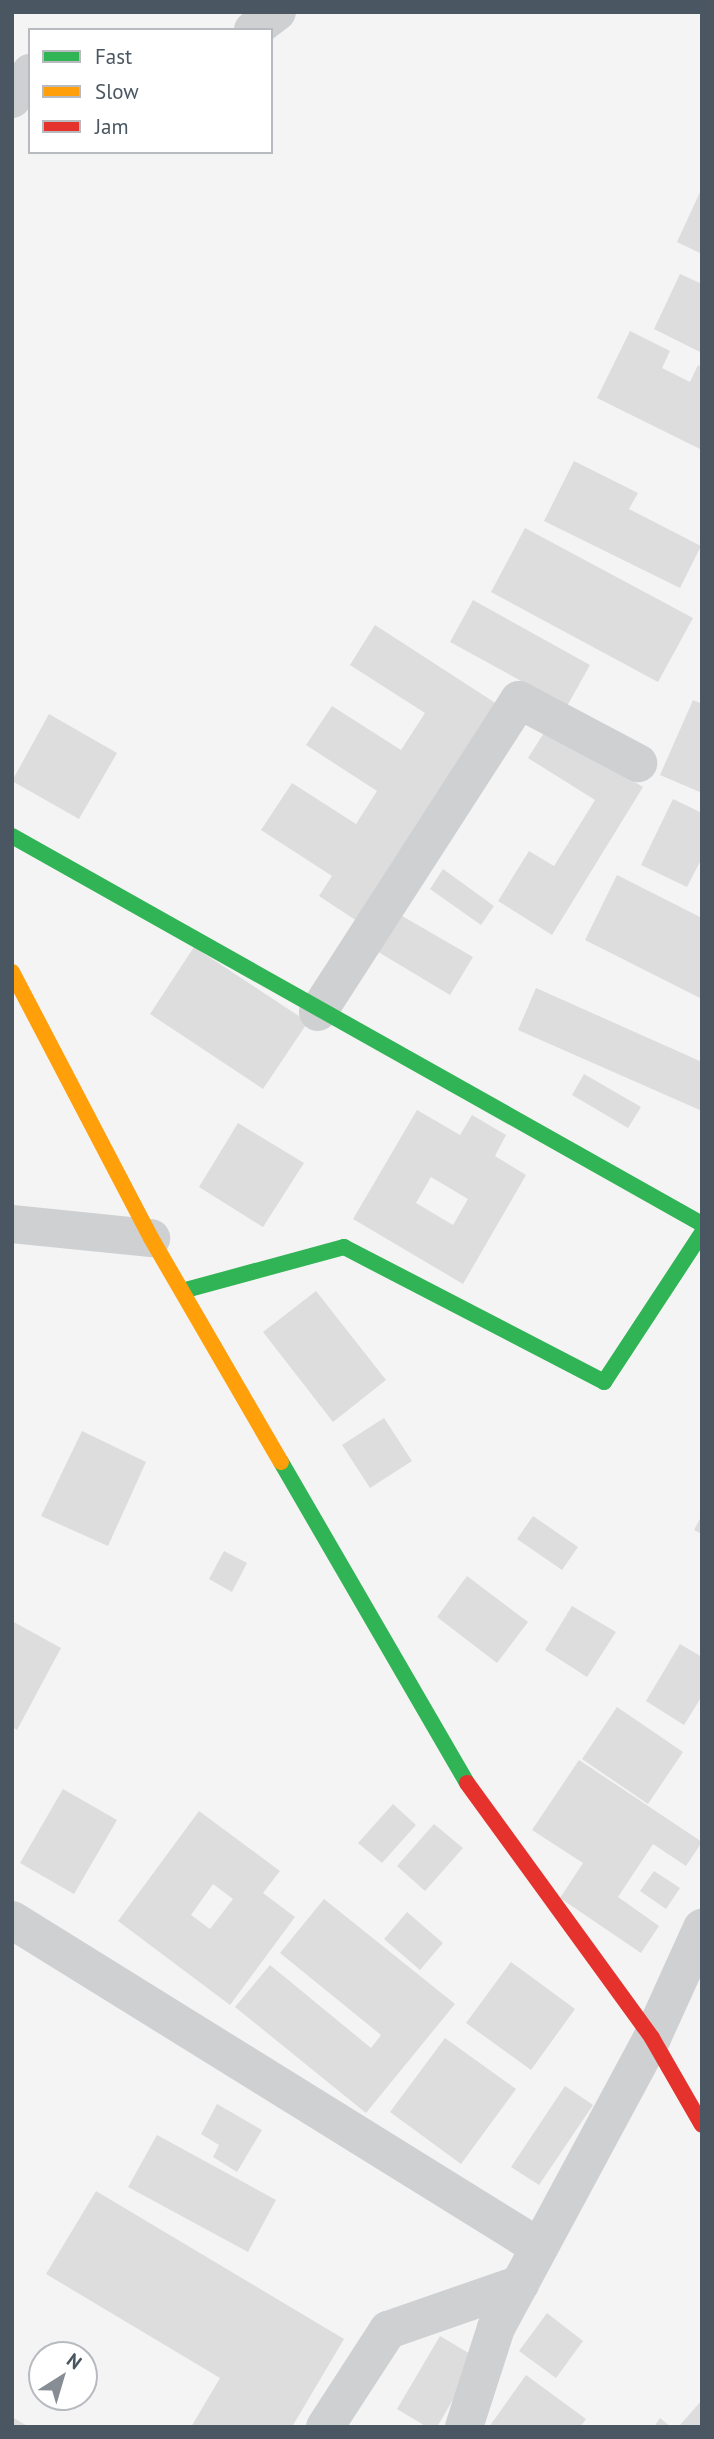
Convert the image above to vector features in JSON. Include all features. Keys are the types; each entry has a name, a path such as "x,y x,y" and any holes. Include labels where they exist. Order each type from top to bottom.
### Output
{"street":[{"path":"256,28 277,12"},
{"path":"12,99 28,76"},
{"path":"318,1012 519,700 638,763"},
{"path":"12,836 318,1012 702,1224"},
{"path":"12,972 151,1238 482,1810 652,2038 702,2125"},
{"path":"12,1224 151,1238"},
{"path":"182,1291 344,1247 604,1382 702,1233"},
{"path":"12,1920 539,2247"},
{"path":"464,2427 496,2328 652,2038 702,1928"},
{"path":"325,2427 388,2330 520,2284"}],"building":[{"path":"700,192 702,193 702,254 677,242"},
{"path":"680,274 702,284 702,353 654,329"},
{"path":"630,331 670,351 662,368 690,382 698,365 702,367 702,450 597,398"},
{"path":"574,461 638,493 629,509 701,546 680,588 544,521"},
{"path":"525,528 693,618 658,682 491,592"},
{"path":"473,600 590,665 567,706 450,642"},
{"path":"375,625 497,704 357,921 319,896 332,876 261,830 292,783 356,824 377,791 306,745 332,706 401,750 425,713 350,665"},
{"path":"693,700 702,704 702,793 660,775"},
{"path":"49,714 117,753 79,819 12,781"},
{"path":"547,728 643,787 552,935 498,901 529,851 554,866 595,800 528,758"},
{"path":"673,799 702,813 702,858 687,887 641,865"},
{"path":"443,869 494,906 481,925 430,889"},
{"path":"617,875 702,918 702,999 585,940"},
{"path":"397,913 473,957 450,995 375,950"},
{"path":"194,947 308,1022 263,1089 150,1014"},
{"path":"536,988 702,1062 702,1111 518,1030"},
{"path":"584,1074 641,1107 628,1128 572,1095"},
{"path":"417,1110 460,1135 472,1115 506,1135 495,1156 526,1175 463,1284 353,1219","holes":["431,1177 468,1199 453,1225 416,1203"]},
{"path":"238,1123 304,1163 263,1227 199,1187"},
{"path":"316,1291 386,1380 333,1422 263,1332"},
{"path":"384,1418 412,1461 370,1488 342,1445"},
{"path":"82,1431 146,1462 108,1546 41,1516"},
{"path":"702,1515 702,1534 694,1530"},
{"path":"533,1516 578,1547 562,1570 517,1539"},
{"path":"224,1551 247,1563 232,1592 209,1579"},
{"path":"467,1576 528,1622 497,1663 437,1617"},
{"path":"572,1606 616,1632 587,1677 545,1650"},
{"path":"12,1621 61,1648 17,1730 12,1727"},
{"path":"680,1644 702,1657 702,1696 684,1725 646,1701"},
{"path":"617,1707 683,1752 648,1804 582,1759"},
{"path":"579,1760 702,1842 686,1866 653,1844 618,1897 659,1926 641,1953 560,1898 583,1863 532,1830"},
{"path":"63,1789 117,1820 74,1894 20,1863"},
{"path":"393,1804 416,1825 382,1863 358,1843"},
{"path":"199,1811 280,1871 263,1893 295,1917 230,2005 118,1921","holes":["213,1884 233,1899 210,1929 191,1915"]},
{"path":"434,1824 463,1848 425,1891 397,1866"},
{"path":"654,1871 680,1888 666,1909 640,1891"},
{"path":"324,1899 455,2004 366,2113 235,2007 270,1965 371,2048 381,2035 280,1953"},
{"path":"407,1912 443,1943 420,1970 384,1939"},
{"path":"511,1962 575,2009 531,2070 466,2023"},
{"path":"445,2038 516,2089 461,2164 390,2112"},
{"path":"565,2086 593,2105 539,2185 511,2167"},
{"path":"217,2104 262,2130 237,2172 213,2157 219,2145 201,2134"},
{"path":"157,2135 276,2200 248,2252 128,2187"},
{"path":"96,2191 344,2339 292,2427 191,2427 220,2378 46,2274"},
{"path":"547,2313 583,2341 556,2378 519,2351"},
{"path":"440,2336 477,2358 437,2427 427,2427 397,2409"},
{"path":"526,2375 586,2419 580,2427 489,2427"},
{"path":"702,2400 702,2427 682,2427 680,2425"},
{"path":"12,2417 29,2427 12,2427"},
{"path":"660,2418 671,2427 654,2427"}],"traffic: fast":[{"path":"12,836 702,1224"},
{"path":"182,1291 344,1247 604,1382 702,1233"},
{"path":"281,1462 467,1783"}],"traffic: slow":[{"path":"12,972 151,1238 281,1462"}],"traffic: jam":[{"path":"467,1783 652,2038 702,2125"}]}
